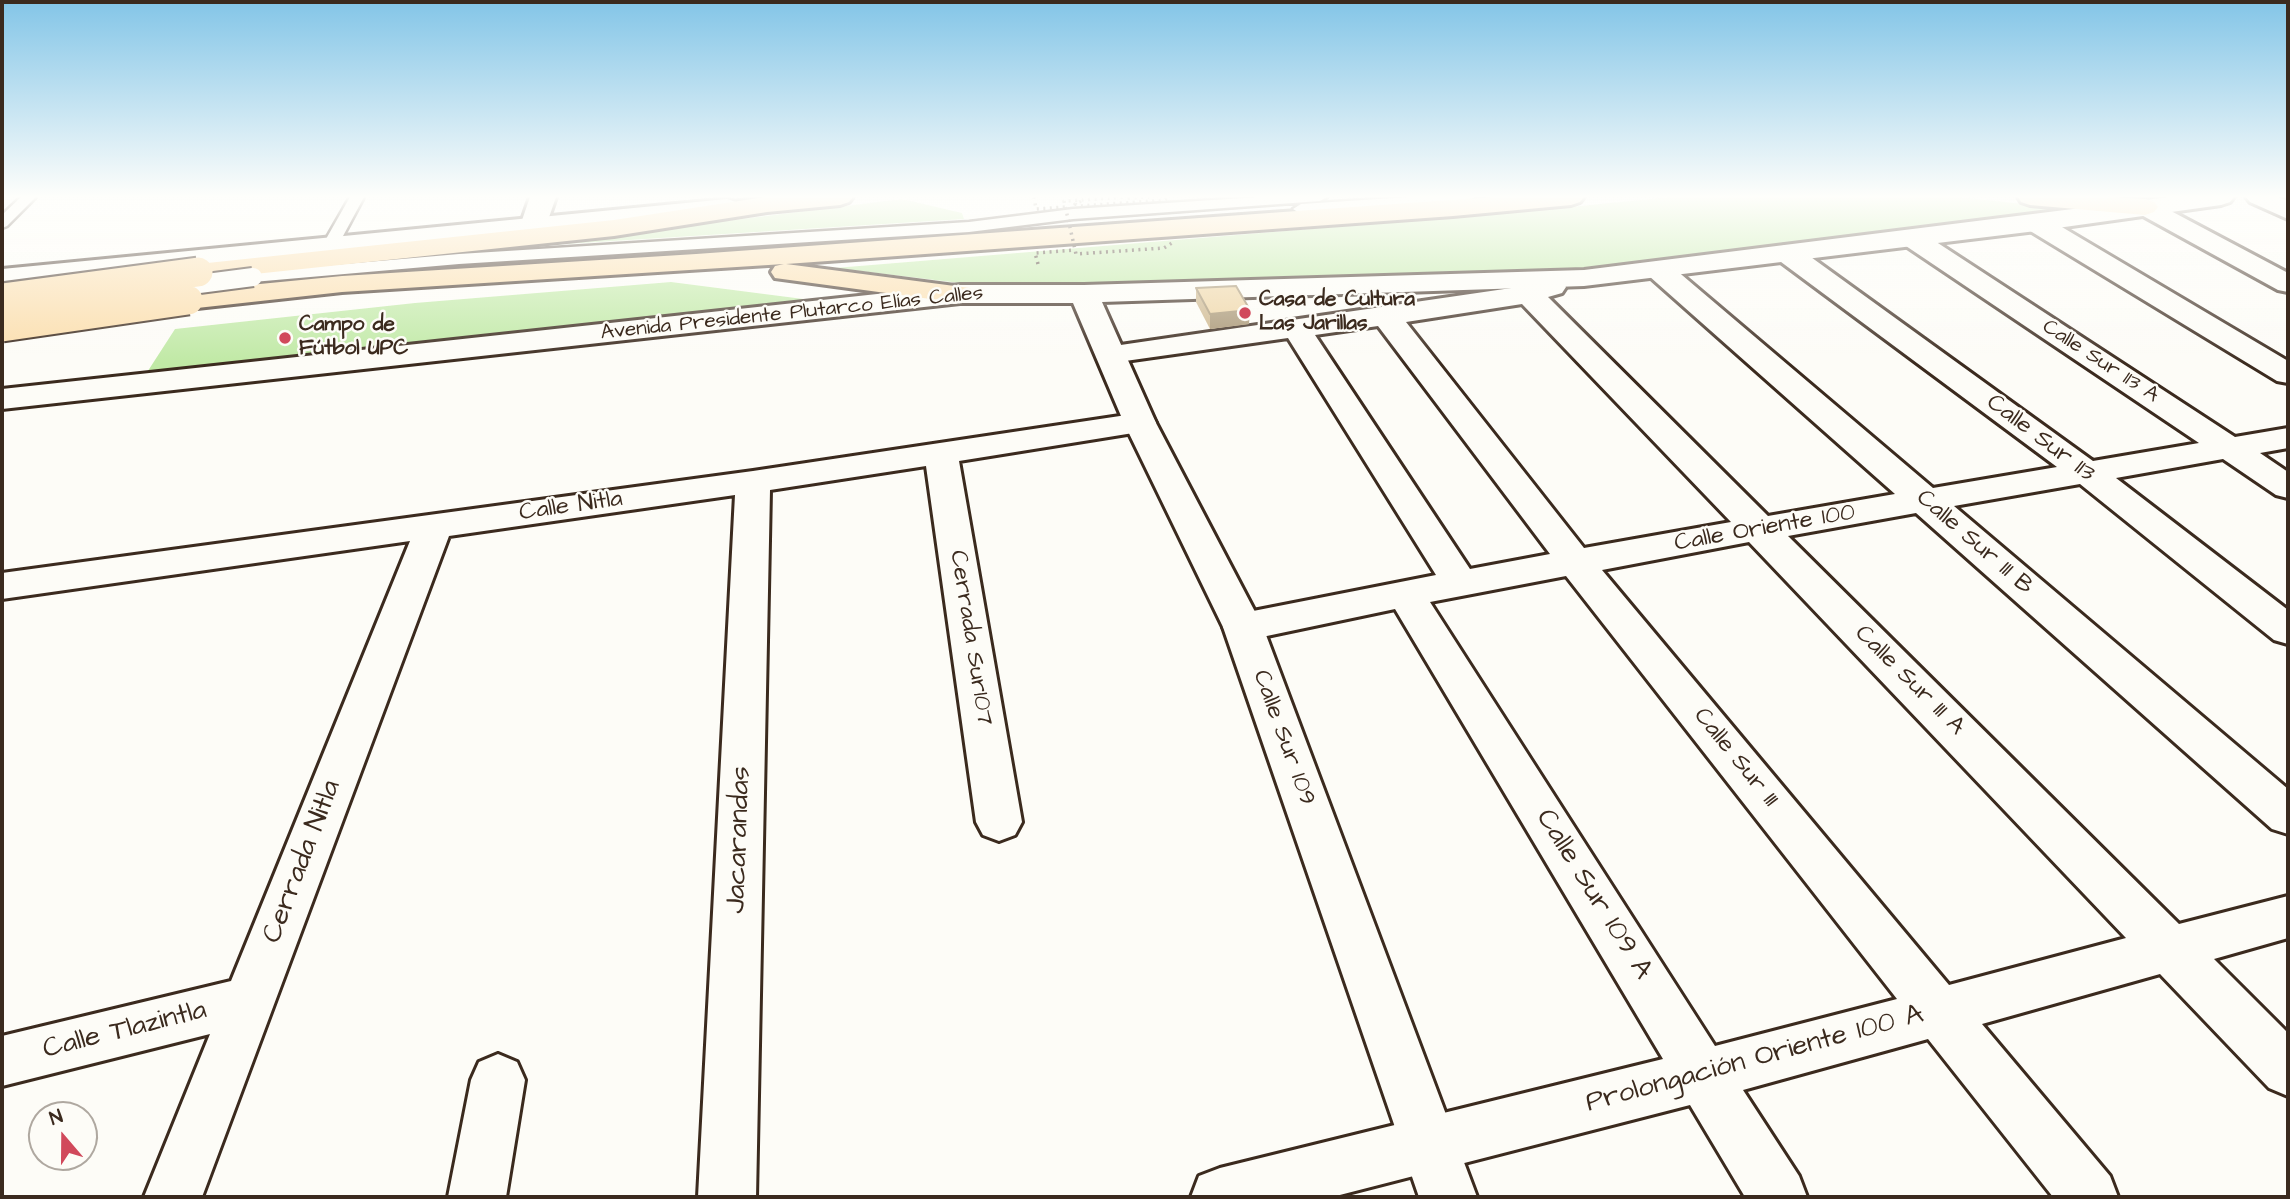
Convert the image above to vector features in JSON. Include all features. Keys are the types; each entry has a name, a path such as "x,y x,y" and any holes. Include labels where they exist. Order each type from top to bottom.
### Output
{"main road":[{"path":"2,298 198,272 382,253"},
{"path":"2,327 188,300 342,284 823,253"},
{"path":"696,262 960,294"}],"street":[{"path":"2,277 255,253"},
{"name":"Avenida Presidente Plutarco Elías Calles","path":"2,398 960,294 1084,294 1584,278 1787,253"},
{"name":"Calle Sur 113","path":"1787,253 2086,472 2288,630"},
{"name":"Calle Sur 113 A","path":"1935,253 2288,487"},
{"path":"2100,253 2288,374"},
{"path":"2230,253 2288,284"},
{"name":"Calle Sur 111 B","path":"1659,270 2288,816"},
{"name":"Avenida Presidente Plutarco Elías Calles","path":"1111,354 1529,294 1584,278"},
{"name":"Calle Sur 109","path":"1084,294 1140,423 1243,626 1448,1197"},
{"name":"Calle Sur 111 A","path":"1529,294 2288,1070"},
{"name":"Calle Sur 111","path":"1386,316 1576,563 2089,1197"},
{"path":"1297,329 1460,583"},
{"name":"Calle Nitla","path":"2,586 753,482 1140,423"},
{"name":"Calle Oriente 100","path":"1243,626 1460,583 1759,529 2288,438"},
{"name":"Cerrada Sur107","path":"941,454 999,822"},
{"name":"Jacarandas","path":"727,1197 753,482"},
{"name":"Cerrada Nitla","path":"173,1197 434,527"},
{"name":"Calle Sur 109 A","path":"1405,594 1778,1197"},
{"name":"Prolongación Oriente 100 A","path":"1220,1197 1705,1075 2288,917"},
{"name":"Calle Tlazintla","path":"2,1061 248,1001"},
{"path":"477,1197 498,1080"}],"lane":[{"path":"2,309 253,277 556,253"},
{"path":"2,341 38,273"}],"path":[{"path":"1036,253 1038,264"}],"green space":[{"path":"1018,253 1748,253 1577,273 985,286 835,268"},
{"path":"671,282 842,304 144,377 175,329 415,303"}],"building":[{"path":"1236,286 1250,310 1210,314 1196,288"}],"place":[{"name":"Casa de Cultura Las Jarillas","path":"1245,313"},
{"name":"Campo de Fútbol UPC","path":"285,338"}]}
